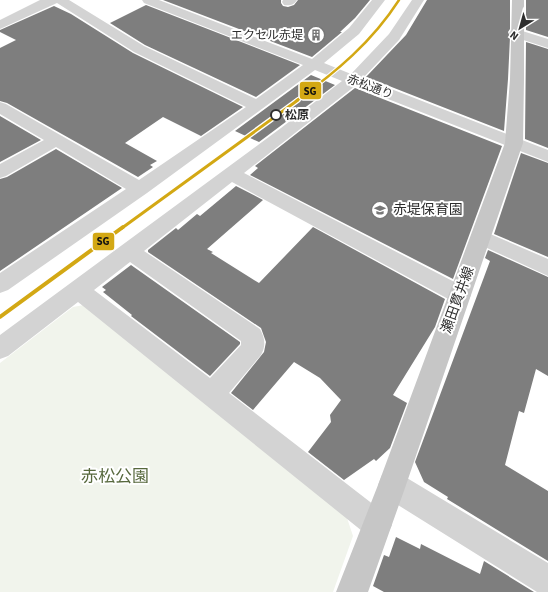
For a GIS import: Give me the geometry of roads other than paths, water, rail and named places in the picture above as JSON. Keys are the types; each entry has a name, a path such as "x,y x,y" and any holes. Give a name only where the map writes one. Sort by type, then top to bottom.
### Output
{"main road":[{"name":"瀬田貫井線","path":"352,592 392,485 514,143 518,0"}],"street":[{"path":"0,25 54,0"},
{"path":"60,0 139,49 257,106"},
{"name":"赤松通り","path":"148,0 548,156"},
{"path":"0,349 353,80 394,37 418,0"},
{"path":"0,284 140,189 313,65 354,31 372,2"},
{"path":"516,34 548,44"},
{"path":"0,107 140,189"},
{"path":"0,172 56,140"},
{"path":"231,174 460,295"},
{"path":"481,237 548,268"},
{"path":"129,251 252,336 253,348 212,394"},
{"path":"79,290 377,525"},
{"path":"392,485 548,581"}],"place":[{"name":"エクセル赤堤","path":"316,35"},
{"name":"松原","path":"276,115"},
{"name":"赤堤保育園","path":"380,210"}],"park label":[{"name":"赤松公園","path":"115,477"}]}
